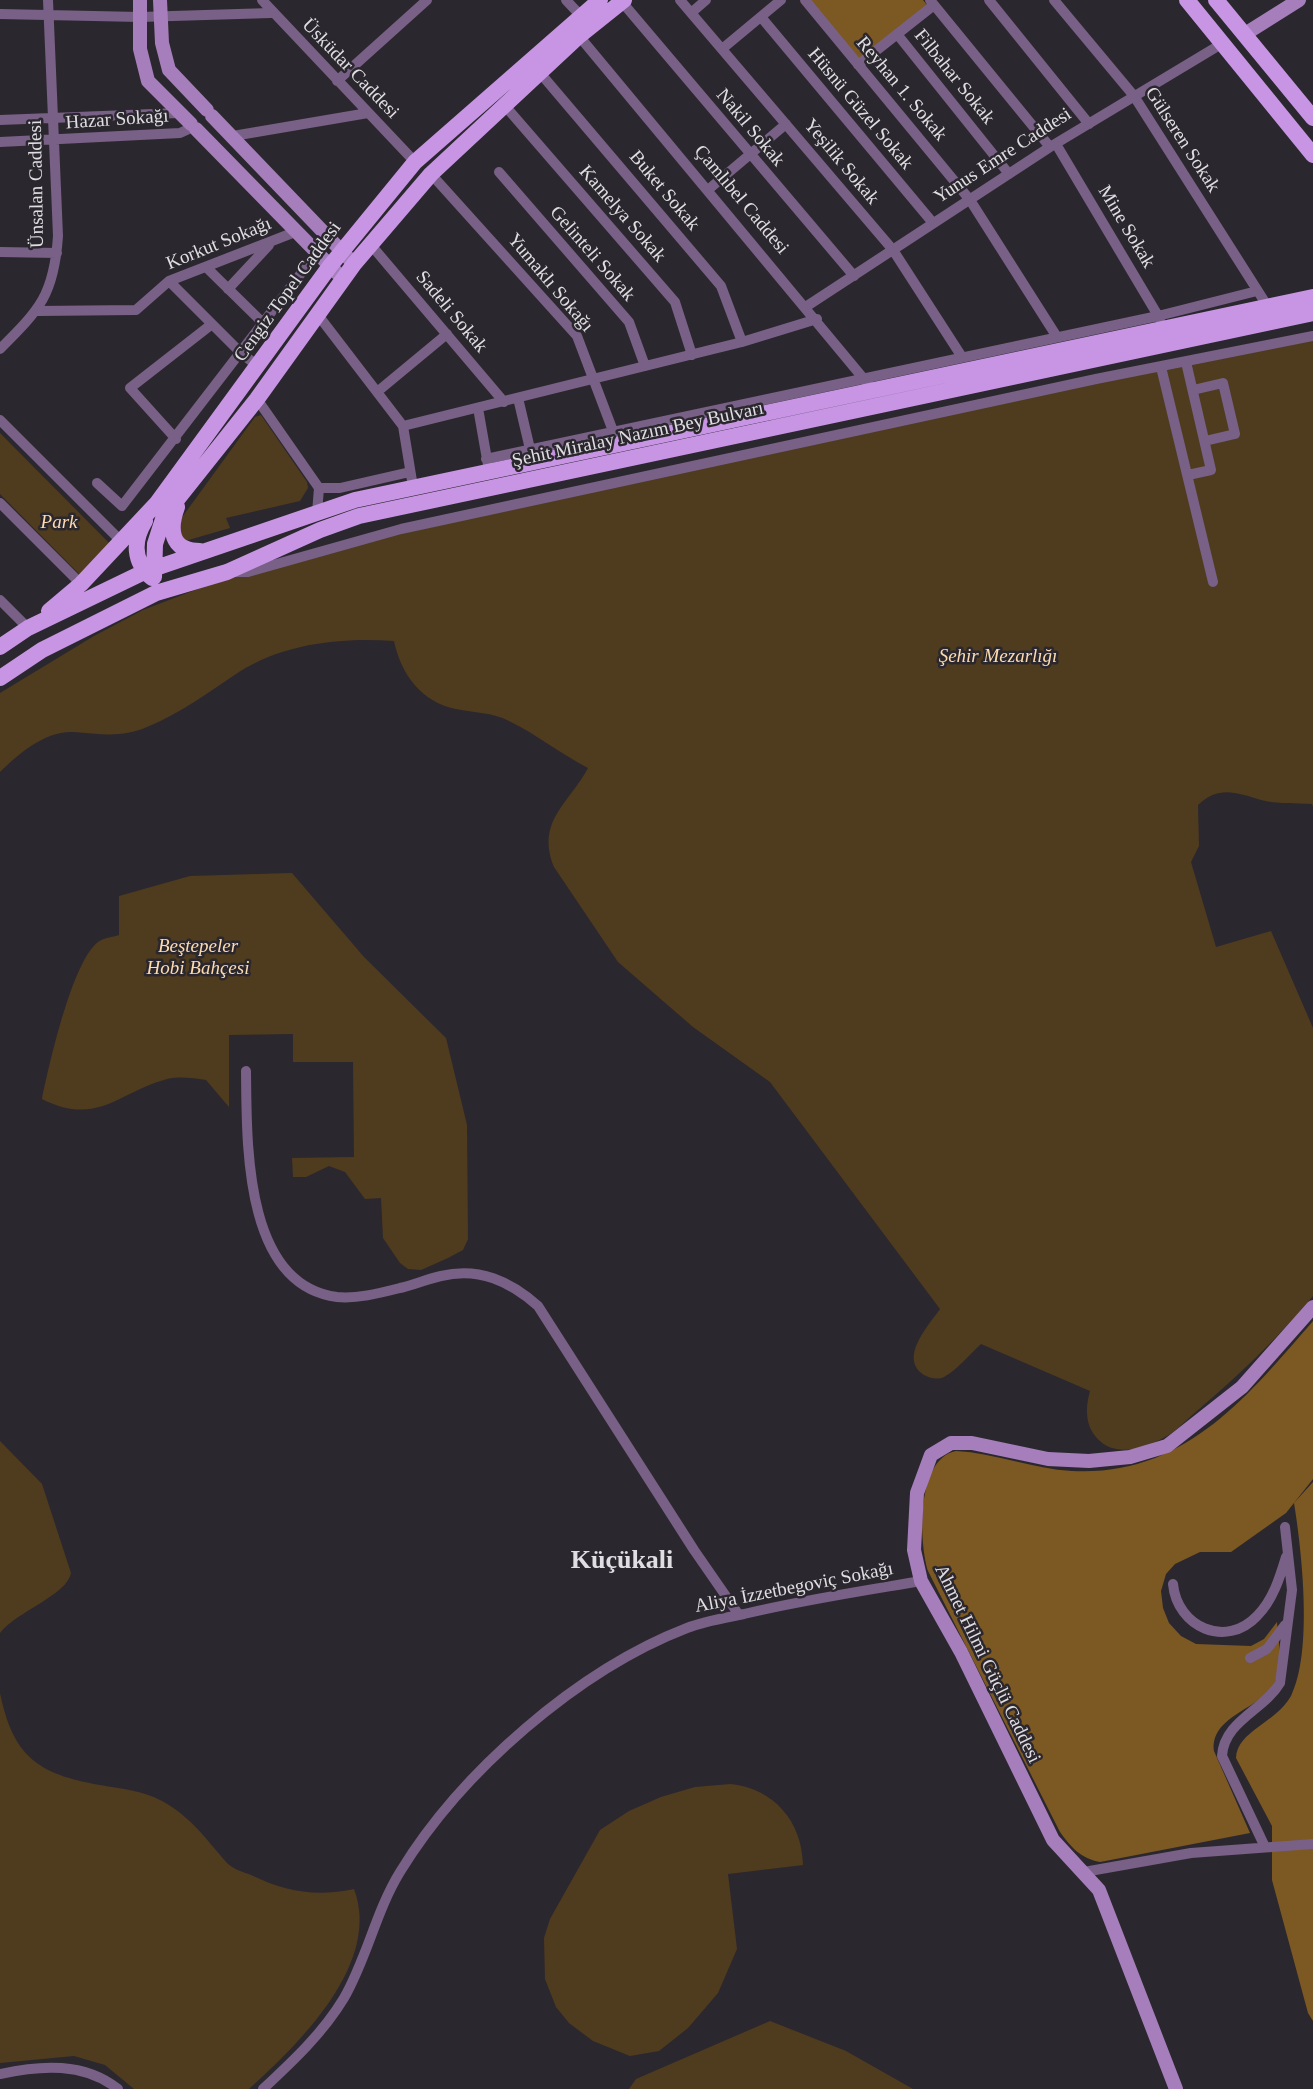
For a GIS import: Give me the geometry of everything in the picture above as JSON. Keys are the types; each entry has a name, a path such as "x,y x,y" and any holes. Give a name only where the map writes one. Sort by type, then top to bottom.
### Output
{"main road":[{"name":"Cengiz Topel Caddesi","path":"28,628 81,584 157,503 330,267 415,162 600,0"},
{"path":"1187,0 1313,155"},
{"path":"1216,0 1313,118"},
{"name":"Cengiz Topel Caddesi","path":"151,573 158,530 181,495 257,399 355,264 431,174 506,107 579,36 623,1"},
{"name":"Şehit Miralay Nazım Bey Bulvarı","path":"0,647 28,628 200,551 411,480 1162,322 1268,307 1313,297"},
{"name":"Şehit Miralay Nazım Bey Bulvarı","path":"0,678 41,650 169,587 227,572 320,530 377,511 1313,313"},
{"path":"181,495 171,532 185,549 200,551"},
{"path":"157,503 139,530 136,558 169,587"},
{"path":"145,598 151,573"}],"street":[{"name":"Ünsalan Caddesi","path":"0,349 38,311 48,292 57,253 48,0"},
{"path":"140,0 140,49 148,81 343,279"},
{"path":"160,0 162,43 169,70 355,264"},
{"name":"Üsküdar Caddesi","path":"262,0 271,13 415,162"},
{"path":"337,81 428,0"},
{"path":"566,0 581,16"},
{"name":"Yeşilik Sokak","path":"680,0 893,250 962,358"},
{"path":"691,13 706,0"},
{"path":"722,49 782,0"},
{"name":"Reyhan 1. Sokak","path":"804,0 970,200 1057,337"},
{"path":"989,0 1089,124"},
{"name":"Gülseren Sokak","path":"1054,0 1134,96 1268,307"},
{"path":"1245,34 1299,0"},
{"name":"Nakil Sokak","path":"623,1 750,155 854,275"},
{"path":"858,65 932,3"},
{"name":"Mine Sokak","path":"932,3 1053,146 1162,322"},
{"path":"0,15 140,17 271,13"},
{"name":"Hüsnü Güzel Sokak","path":"761,17 933,223"},
{"name":"Filbahar Sokak","path":"897,34 1009,174"},
{"name":"Çamlıbel Caddesi","path":"579,36 807,306 868,384"},
{"name":"Yunus Emre Caddesi","path":"807,306 1053,146 1223,43"},
{"name":"Buket Sokak","path":"541,74 721,286 741,342"},
{"name":"Kamelya Sokak","path":"506,107 675,302 692,355"},
{"name":"Hazar Sokağı","path":"0,120 179,113"},
{"path":"193,127 203,131 210,127 209,113"},
{"path":"233,136 368,113"},
{"path":"709,190 786,124"},
{"name":"Hazar Sokağı","path":"0,142 54,142 180,134 193,127"},
{"name":"Gelinteli Sokak","path":"499,172 629,322 645,366"},
{"name":"Yumaklı Sokağı","path":"431,174 577,336 613,431"},
{"name":"Korkut Sokağı","path":"38,311 136,310 169,281 295,232"},
{"path":"228,289 273,241"},
{"name":"Sadeli Sokak","path":"371,245 504,402"},
{"path":"0,252 57,253"},
{"path":"97,483 122,506 309,263"},
{"path":"207,268 264,324"},
{"path":"169,281 241,353 259,367"},
{"path":"478,408 488,465 530,449 613,431 868,384 962,358 1057,337 1162,322 1257,291"},
{"path":"318,315 403,426 411,480 319,488"},
{"path":"403,426 692,355 817,319"},
{"path":"176,439 130,388 212,324"},
{"path":"377,392 447,334"},
{"path":"227,572 248,572 401,529 1313,336"},
{"path":"1186,362 1211,470 1188,475"},
{"path":"1161,367 1213,582"},
{"path":"1193,390 1223,383 1234,434 1205,441"},
{"path":"518,398 530,449"},
{"path":"257,399 319,488 317,513"},
{"path":"0,420 120,540"},
{"path":"0,503 81,584"},
{"path":"0,600 28,628"},
{"path":"246,1071 247,1146 254,1195 270,1243 282,1268 295,1281 312,1290 337,1297 364,1296 442,1275 475,1273 499,1279 520,1290 538,1306 560,1338 694,1550 740,1615"},
{"name":"Ahmet Hilmi Güçlü Caddesi","path":"1176,2089 1109,1910 1099,1890 1053,1840 961,1652 921,1581 914,1550 917,1493 925,1466 940,1447 951,1443 972,1443 1048,1459 1089,1461 1130,1457 1167,1446 1242,1387 1313,1307"},
{"path":"1265,1847 1222,1756 1223,1745 1231,1729 1273,1694 1280,1683 1292,1590 1285,1527"},
{"path":"1173,1584 1179,1607 1191,1620 1210,1632 1228,1632 1258,1615 1277,1586 1288,1552"},
{"name":"Aliya İzzetbegoviç Sokağı","path":"264,2089 324,2027 344,1997 398,1874 423,1837 503,1750 565,1695 628,1654 689,1627 921,1581"},
{"path":"1250,1658 1273,1642 1289,1618"},
{"path":"1084,1872 1191,1853 1313,1844"},
{"path":"0,2074 47,2068 77,2068 104,2078 118,2089"}],"green space":[{"name":"Şehir Mezarlığı","path":"1313,339 1313,807 1312,804 1273,802 1228,792 1213,795 1198,805 1199,846 1191,862 1216,947 1271,931 1313,1028 1313,1296 1229,1383 1174,1431 1149,1445 1123,1450 1107,1446 1095,1436 1089,1424 1087,1405 1090,1391 981,1344 942,1378 926,1376 917,1368 914,1360 918,1342 940,1309 770,1082 693,1027 618,962 554,867 549,851 552,825 588,768 503,718 456,709 433,700 414,685 407,675 394,641 334,641 275,654 256,662 183,709 147,727 120,734 64,732 53,735 24,751 0,772 0,693 94,636 143,610 203,587 309,554 967,409"},
{"path":"261,415 307,482 308,488 300,501 226,518 230,528 185,541 179,536 180,520 255,417"},
{"name":"Park","path":"0,433 119,553 88,583 0,494"},
{"name":"Beştepeler Hobi Bahçesi","path":"292,873 364,957 446,1038 467,1125 468,1239 463,1250 421,1270 408,1269 400,1263 383,1238 381,1198 365,1199 345,1172 329,1166 306,1177 293,1177 292,1158 354,1157 353,1062 293,1062 293,1034 229,1035 229,1107 206,1080 186,1078 167,1079 93,1108 78,1110 61,1107 42,1099 63,1015 79,970 98,942 119,935 119,896 190,876"},
{"path":"0,1441 42,1484 71,1573 60,1589 7,1625 0,1633"},
{"path":"0,1693 12,1732 21,1747 44,1768 78,1780 139,1792 162,1801 190,1821 229,1865 264,1881 314,1893 354,1889 360,1917 356,1945 346,1973 331,2000 312,2025 249,2089 134,2089 105,2065 74,2056 0,2063"},
{"path":"731,1784 760,1793 783,1810 797,1834 803,1865 728,1874 737,1949 718,1993 688,2028 659,2051 630,2056 593,2041 569,2023 556,2007 545,1979 544,1938 550,1919 600,1830 629,1811 661,1797 695,1787"},
{"path":"770,2021 846,2051 913,2089 629,2089 636,2079"}],"shaded area":[{"path":"809,0 923,0 927,5 860,61"},
{"path":"1313,1321 1313,1479 1286,1513 1231,1552 1200,1552 1175,1564 1166,1574 1161,1591 1163,1608 1169,1623 1181,1636 1196,1644 1251,1646 1264,1639 1277,1622 1280,1660 1275,1682 1259,1700 1228,1721 1215,1739 1214,1751 1250,1833 1100,1862 1087,1858 1072,1847 1060,1832 928,1571 922,1522 927,1485 933,1469 943,1457 956,1451 1072,1471 1112,1469 1148,1461 1180,1446 1210,1427 1263,1377"},
{"path":"1313,1482 1313,2021 1308,2013 1272,1880 1272,1826 1236,1758 1243,1741 1276,1713 1291,1696 1298,1677 1304,1629 1304,1601 1294,1503"}],"district":[{"name":"Küçükali","path":"622,1561"}]}
